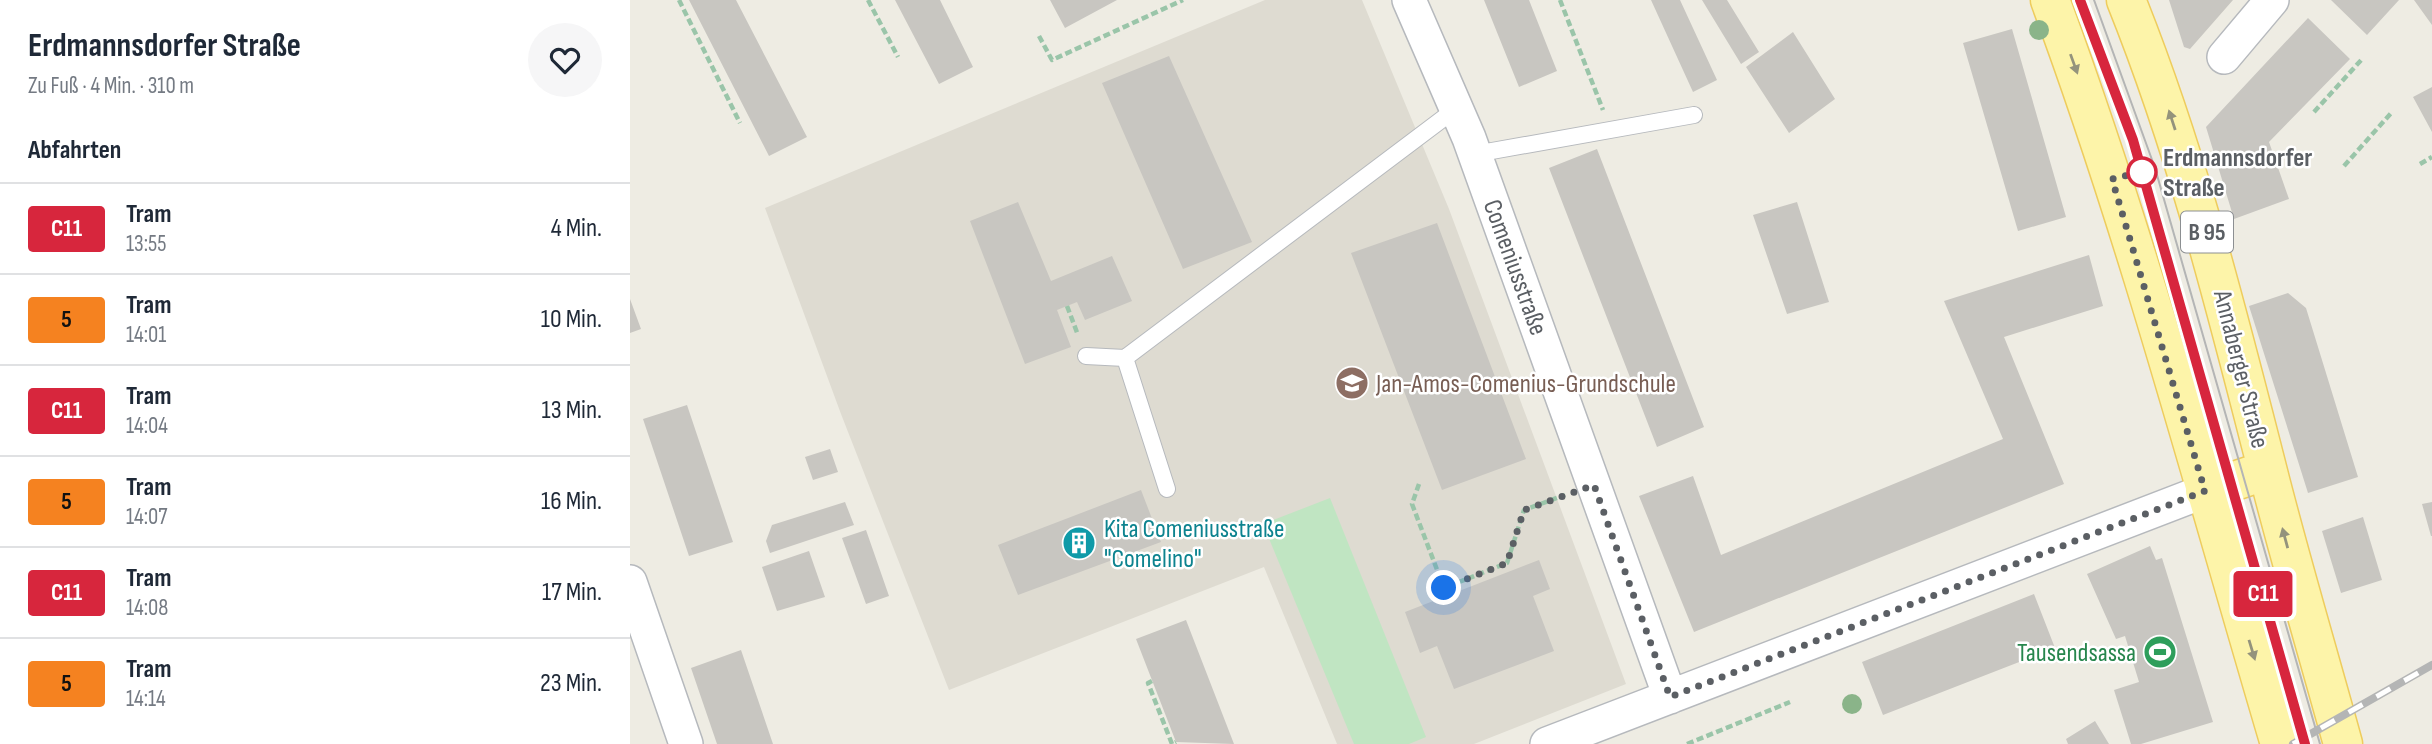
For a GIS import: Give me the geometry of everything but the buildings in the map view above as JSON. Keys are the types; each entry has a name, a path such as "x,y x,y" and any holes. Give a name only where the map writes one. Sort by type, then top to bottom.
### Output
{"main road":[{"path":"2050,0 2087,100 2280,744"},
{"name":"Annaberger Straße","path":"2126,0 2192,181 2252,401 2267,470 2343,744"},
{"path":"2205,491 2267,470"}],"street":[{"name":"Comeniusstraße","path":"1409,0 1475,154 1670,697"},
{"path":"2224,57 2272,0"},
{"path":"1547,744 2205,491"},
{"path":"630,582 686,744"}],"lane":[{"path":"1086,356 1125,358 1457,108"},
{"path":"1475,154 1694,115"},
{"path":"1125,358 1167,489"}],"path":[{"path":"679,0 740,123"},
{"path":"868,0 898,57"},
{"path":"1039,36 1052,60 1183,0"},
{"path":"1560,0 1610,130"},
{"path":"2314,112 2363,58"},
{"path":"2344,166 2392,112"},
{"path":"2420,164 2432,157"},
{"path":"1066,306 1086,356"},
{"path":"1419,484 1412,504 1444,588 1507,563 1524,510 1594,485"},
{"path":"1152,681 1148,682 1172,744 1176,743"},
{"path":"1687,744 1790,702"}],"shaded area":[{"name":"Jan-Amos-Comenius-Grundschule","path":"1265,0 1362,0 1449,209 1626,684 1474,744 1337,744 1264,567 949,690 841,414 765,208"}],"green space":[{"path":"1330,498 1426,737 1409,744 1354,744 1263,524"}],"tram line":[{"path":"2080,0 2133,140 2305,744"},
{"name":"C11","path":"2080,0 2133,140 2305,744"},
{"path":"2094,0 2155,168 2320,744"}],"railway":[{"path":"2293,744 2432,665"}],"place":[{"name":"Erdmannsdorfer Straße","path":"2142,172"},
{"name":"Jan-Amos-Comenius-Grundschule","path":"1352,383"},
{"name":"Kita Comeniusstraße \"Comelino\"","path":"1079,543"},
{"name":"Tausendsassa","path":"2160,652"}],"route":[{"path":"1444,588 1507,563 1524,510 1594,485 1670,697 2205,491 2112,179 2142,172"}]}
